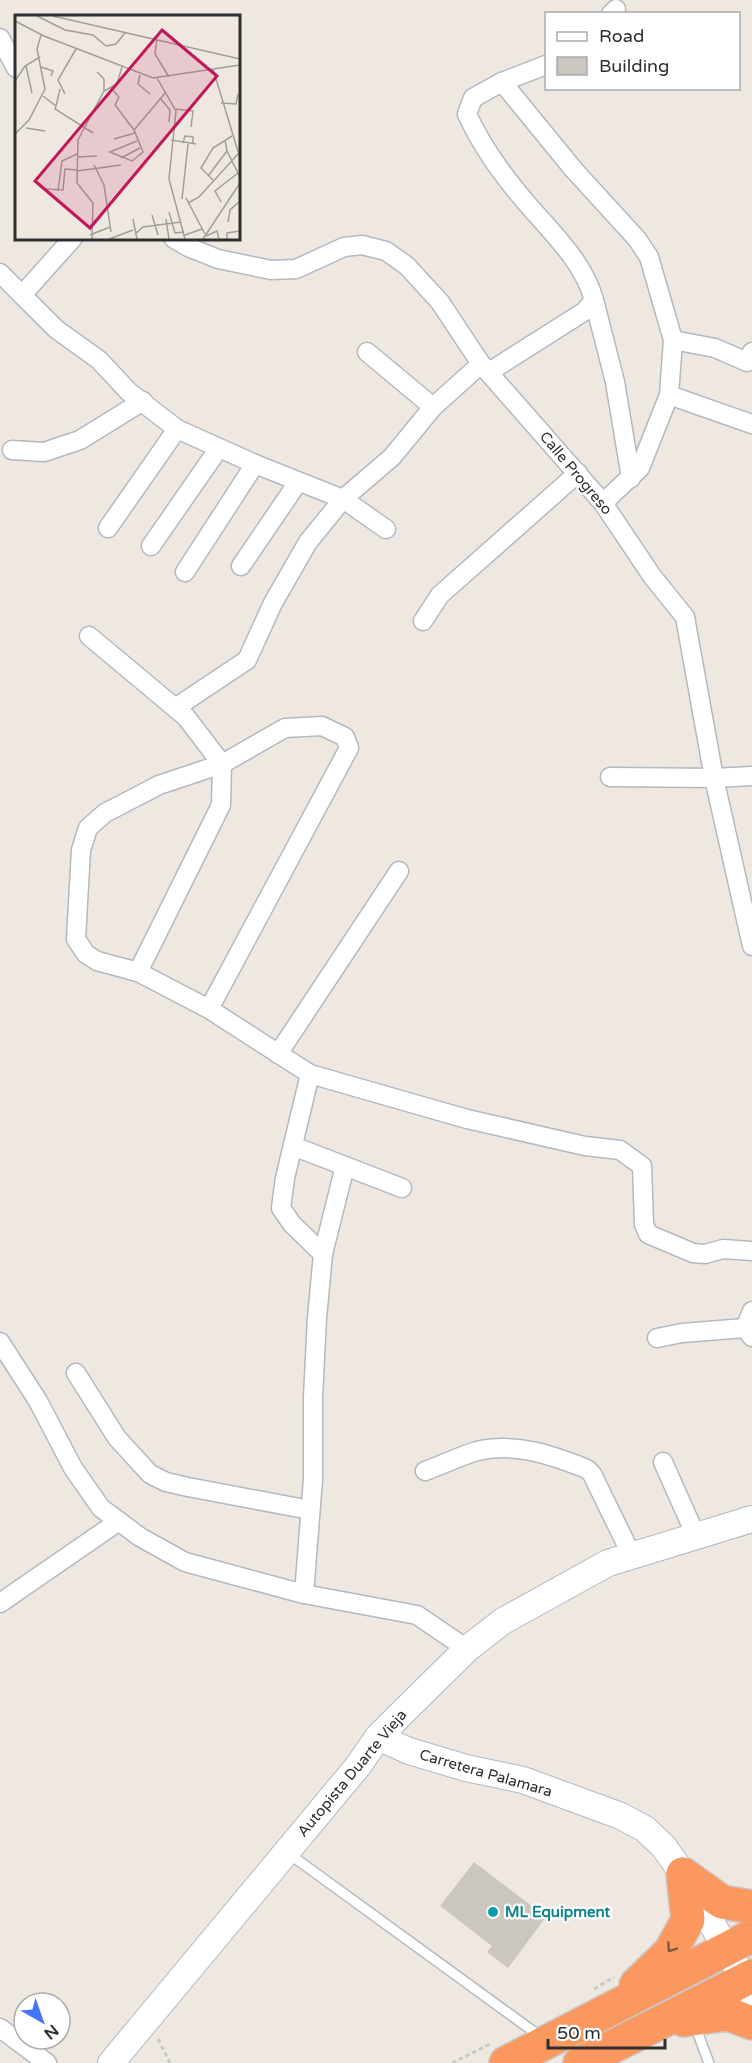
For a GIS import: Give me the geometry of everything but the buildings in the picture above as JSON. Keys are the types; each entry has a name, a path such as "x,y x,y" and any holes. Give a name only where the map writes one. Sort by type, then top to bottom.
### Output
{"highway":[{"path":"683,1874 722,1902 752,1907"},
{"path":"500,2052 548,2042 598,2002 670,1952 688,1920 683,1874"},
{"path":"598,2002 739,1943"},
{"path":"594,2059 634,2036 749,1983"},
{"path":"634,2036 692,2018 728,2014 752,2023"}],"street":[{"path":"0,38 15,66"},
{"path":"545,65 502,82 473,98 467,114 479,140 520,196 573,257 589,282 615,382 631,478"},
{"path":"502,82 574,170 637,238 649,257 673,340 669,395 640,468 603,503"},
{"path":"22,295 71,240"},
{"name":"Calle Progreso","path":"176,240 219,259 271,270 296,269 344,247 362,245 386,251 407,266 440,302 485,368 603,503 652,576 685,617 714,778 752,946"},
{"path":"0,273 56,329 99,360 129,392 177,429 255,464 343,499 386,529"},
{"path":"175,708 247,660 273,603 308,542 343,499 392,457 433,407 485,368 585,311 594,300"},
{"path":"673,340 715,348 747,362 752,352"},
{"path":"367,352 433,407"},
{"path":"669,395 752,424"},
{"path":"12,450 44,452 80,440 142,401"},
{"path":"108,528 177,429"},
{"path":"152,546 219,448"},
{"path":"185,572 255,464"},
{"path":"423,621 440,595 578,473"},
{"path":"241,567 298,482"},
{"path":"89,636 186,717 222,764 221,805 138,972"},
{"path":"209,1009 349,748 345,736 322,726 285,728 222,764 159,785 105,813 88,828 81,850 76,939 86,954 97,961 138,972 209,1009 310,1074 468,1119 585,1146 620,1150 642,1166 644,1224 648,1234 693,1253 705,1254 723,1249 752,1251"},
{"path":"610,777 752,776"},
{"path":"278,1054 399,871"},
{"path":"310,1074 285,1178 281,1208 292,1224 323,1254"},
{"path":"292,1146 402,1188"},
{"path":"304,1594 309,1510 314,1479 313,1397 323,1254 345,1166"},
{"path":"657,1338 749,1325"},
{"path":"0,1342 38,1401 73,1468 101,1508 140,1537 185,1562 304,1594 417,1615 467,1648"},
{"path":"76,1373 117,1438 150,1474 166,1482 188,1487 309,1510"},
{"path":"424,1472 478,1451 506,1448 526,1449 587,1469 592,1474 632,1556"},
{"path":"663,1462 696,1536"},
{"name":"Autopista Duarte Vieja","path":"111,2063 358,1766 378,1737 467,1648 503,1621 608,1563 752,1519"},
{"path":"0,1603 119,1521"},
{"name":"Carretera Palamara","path":"378,1737 409,1751 466,1768 522,1780 621,1816 645,1829 664,1847 739,1943 749,1983"},
{"path":"0,2028 47,2063"}],"lane":[{"path":"286,1851 548,2042"},
{"path":"692,2018 709,2063"}],"path":[{"path":"598,2002 615,1977"},
{"path":"148,2018 170,2063"},
{"path":"452,2063 500,2052"}],"place":[{"name":"ML Equipment","path":"493,1912"}]}
